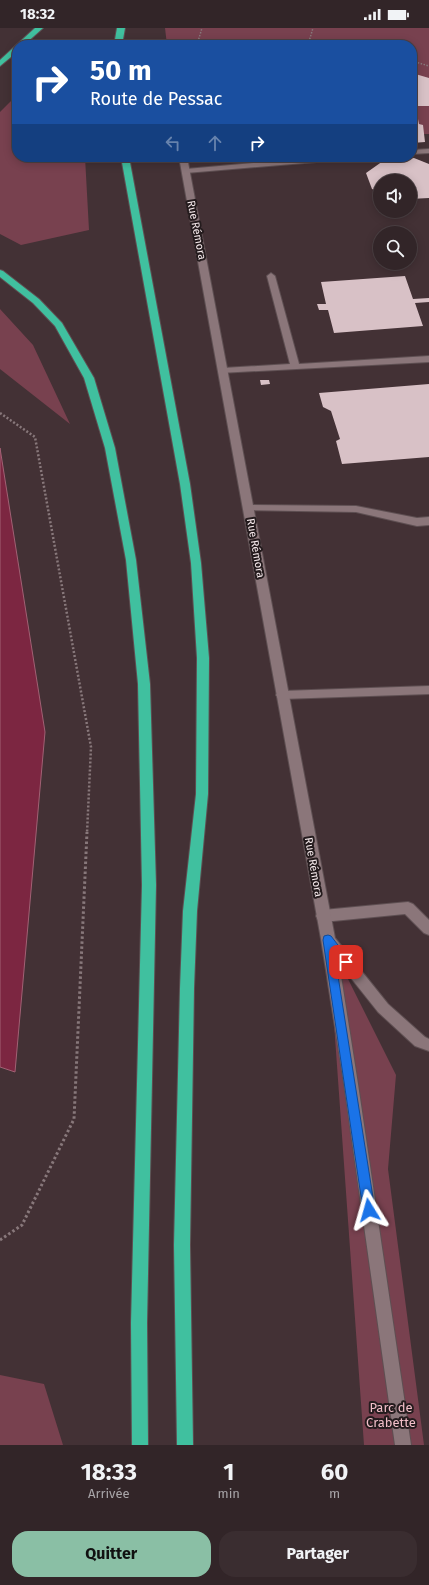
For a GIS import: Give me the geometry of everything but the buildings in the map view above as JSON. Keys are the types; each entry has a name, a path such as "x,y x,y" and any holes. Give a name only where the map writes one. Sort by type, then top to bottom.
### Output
{"highway":[{"path":"26,40 39,28"},
{"path":"119,40 120,28"},
{"path":"0,64 12,53"},
{"path":"126,162 185,484 196,563 203,658 202,794 190,911 187,988 182,1245 185,1445"},
{"path":"0,273 36,301 59,325 89,378 110,448 131,560 144,684 149,885 140,1323 140,1445"}],"street":[{"path":"417,152 427,151"},
{"name":"Rue Rémora","path":"184,162 328,940 352,1092 403,1445"},
{"path":"186,171 293,162"},
{"path":"271,276 295,367"},
{"path":"223,371 429,359"},
{"path":"248,508 356,508 417,522 429,521"},
{"path":"282,694 429,690"},
{"path":"323,916 408,908 429,930"},
{"path":"328,940 383,1008 420,1042 429,1045"}],"path":[{"path":"198,40 202,28"},
{"path":"309,40 313,28"},
{"path":"417,62 429,66"},
{"path":"0,413 35,437 91,747 74,1119 22,1225 0,1240"}],"green space":[{"path":"165,28 429,28 429,134 417,134 417,40 166,40"},
{"path":"12,100 12,162 85,162 89,230 21,245 0,234 0,112"},
{"path":"0,309 33,345 70,424 0,369"},
{"name":"Parc de Crabette","path":"328,939 396,1075 388,1169 424,1445 364,1445"},
{"path":"0,1375 44,1384 63,1445 0,1445"}],"shaded area":[{"path":"0,448 45,732 15,1072 0,1067"}],"route":[{"path":"346,962 328,940 369,1210"}]}
